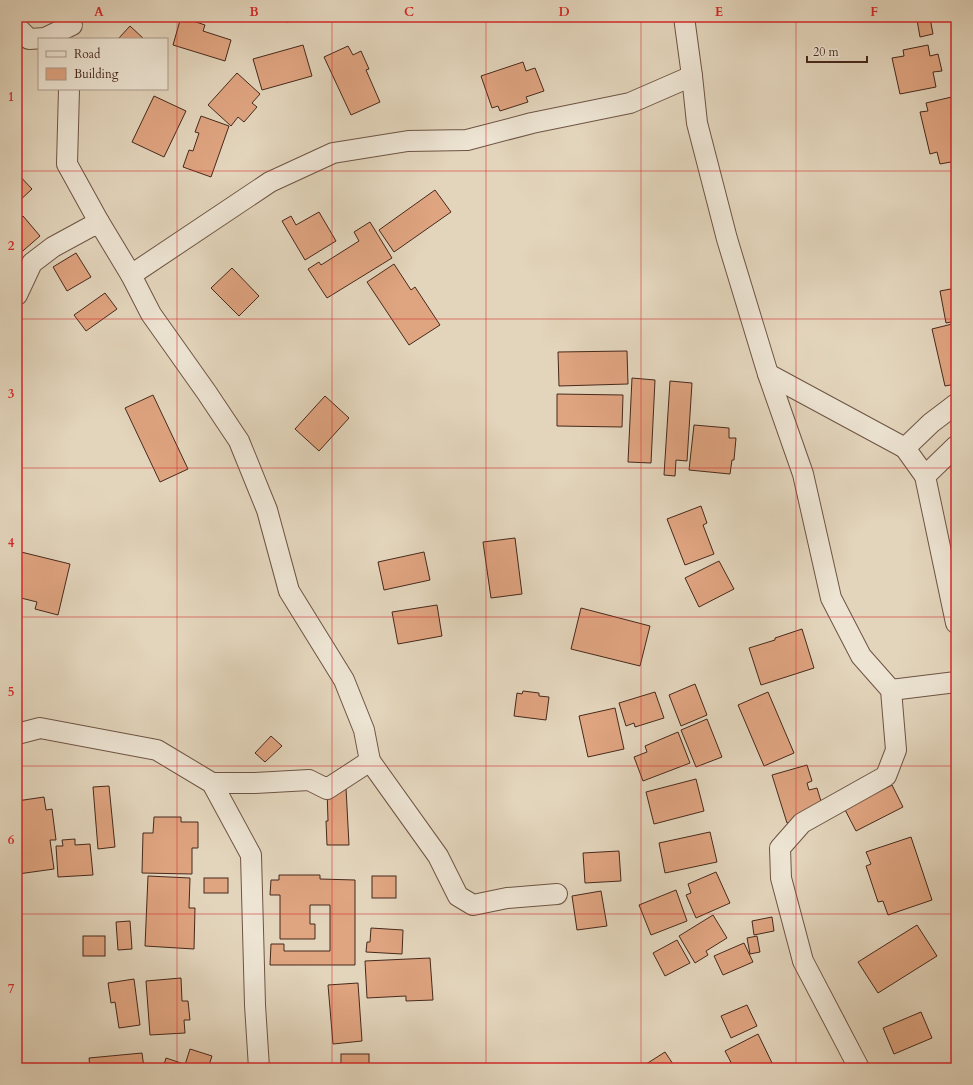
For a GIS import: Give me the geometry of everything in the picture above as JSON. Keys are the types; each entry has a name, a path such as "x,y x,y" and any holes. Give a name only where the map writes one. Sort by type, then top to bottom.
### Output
{"street":[{"path":"684,17 697,122 727,239 768,374 803,474 831,598 861,656 891,690 896,750 886,776 802,823 780,848 781,878 803,961 859,1068"},
{"path":"17,27 29,39 38,38"},
{"path":"45,38 74,27"},
{"path":"131,275 270,182 333,153 408,141 467,140 532,123 630,103 692,76"},
{"path":"69,90 66,164 131,275 151,314 239,441 267,510 289,591 344,680 364,730 370,761 438,856 458,896 473,905 507,898 557,894"},
{"path":"17,295 32,262 53,247 99,222"},
{"path":"768,374 905,448 925,476 956,623"},
{"path":"905,448 931,423 956,404"},
{"path":"925,476 956,446"},
{"path":"891,690 956,682"},
{"path":"17,734 40,728 158,750 212,783 251,855 255,1006 259,1068"},
{"path":"212,783 255,783 309,780 327,789 370,761"}],"building":[{"path":"181,17 205,25 203,31 231,40 225,61 173,45"},
{"path":"265,17 289,17 288,22"},
{"path":"526,17 550,17 527,20"},
{"path":"930,18 933,34 920,37 917,20"},
{"path":"130,26 143,38 119,38"},
{"path":"303,45 312,76 262,90 253,59"},
{"path":"928,45 930,56 938,54 942,71 933,72 936,87 900,94 892,58 904,56 903,50"},
{"path":"348,46 353,55 361,51 369,69 366,70 380,102 351,115 324,57"},
{"path":"523,62 526,71 535,68 544,91 526,97 528,102 500,111 498,106 492,108 481,76"},
{"path":"237,73 260,94 252,103 257,107 244,122 238,117 231,126 208,105"},
{"path":"154,96 186,111 164,157 132,142"},
{"path":"956,96 956,161 940,164 937,152 930,154 920,112 928,111 926,103"},
{"path":"201,116 229,126 211,177 183,167 189,150 193,151 199,133 195,132"},
{"path":"17,173 32,189 17,203"},
{"path":"435,190 451,212 394,252 379,230"},
{"path":"319,212 336,241 305,260 282,221 291,216 296,225"},
{"path":"23,216 40,236 17,256 17,222"},
{"path":"370,222 392,258 327,298 308,269 319,262 321,265 359,241 354,232"},
{"path":"76,253 91,277 67,291 53,267"},
{"path":"394,264 411,290 415,287 440,325 409,345 367,282"},
{"path":"232,268 259,296 239,316 211,288"},
{"path":"956,288 956,321 946,323 940,291"},
{"path":"105,293 117,309 86,331 74,315"},
{"path":"956,323 956,384 945,386 932,329"},
{"path":"627,351 628,384 559,386 558,352"},
{"path":"632,378 655,380 651,463 628,462"},
{"path":"670,381 692,383 687,461 676,460 675,476 664,475"},
{"path":"557,394 623,395 622,427 557,426"},
{"path":"153,395 188,469 160,482 125,408"},
{"path":"325,396 349,418 319,451 295,429"},
{"path":"694,425 729,428 729,438 736,438 734,460 732,460 730,474 689,470"},
{"path":"701,506 707,523 703,525 714,554 685,565 667,519"},
{"path":"515,538 522,594 491,598 483,542"},
{"path":"17,551 70,564 58,615 35,609 37,602 17,597"},
{"path":"424,552 430,580 384,590 378,562"},
{"path":"719,561 734,589 699,607 685,578"},
{"path":"437,605 442,636 398,644 392,612"},
{"path":"581,608 650,626 640,666 571,649"},
{"path":"802,629 814,668 761,685 749,648 775,640 775,638"},
{"path":"695,684 707,715 681,726 669,695"},
{"path":"523,691 539,693 539,696 549,697 546,720 514,716 517,693 522,694"},
{"path":"655,692 664,718 635,727 634,723 626,726 619,703"},
{"path":"768,692 794,753 764,766 738,705"},
{"path":"615,708 624,749 588,757 579,716"},
{"path":"707,719 722,757 696,767 681,730"},
{"path":"678,732 690,763 643,781 634,757 647,752 645,746"},
{"path":"271,736 282,746 265,762 255,753"},
{"path":"807,765 812,781 807,783 809,790 817,788 823,808 806,817 787,823 772,775"},
{"path":"696,779 704,811 654,824 646,792"},
{"path":"892,785 903,807 856,831 842,804 874,794"},
{"path":"109,786 115,847 98,849 93,787"},
{"path":"346,788 349,845 327,845 327,789"},
{"path":"44,797 46,810 52,809 56,840 50,840 54,869 18,874 17,801"},
{"path":"154,817 181,817 181,822 198,822 198,848 192,848 192,874 142,873 143,833 153,833"},
{"path":"710,832 717,862 665,873 659,843"},
{"path":"911,837 932,900 888,915 883,901 878,902 866,866 871,864 866,852"},
{"path":"75,839 75,845 90,844 93,875 58,877 56,846 63,846 62,840"},
{"path":"619,851 621,881 585,883 583,853"},
{"path":"716,872 730,903 696,918 686,895 691,893 688,884"},
{"path":"279,875 320,875 320,879 355,880 355,965 270,965 271,944 284,944 284,951 330,951 330,905 310,905 310,924 315,924 315,939 280,939 280,895 270,895 271,880 279,880"},
{"path":"148,876 190,878 189,908 195,908 194,949 145,946"},
{"path":"372,876 396,876 396,898 372,898"},
{"path":"204,878 228,878 228,893 204,893"},
{"path":"676,890 687,921 651,935 639,905"},
{"path":"601,891 607,926 577,930 572,896"},
{"path":"713,915 727,938 706,951 708,955 695,963 679,936"},
{"path":"772,917 774,931 754,935 752,921"},
{"path":"130,921 132,949 118,950 116,922"},
{"path":"917,925 937,956 878,993 858,962"},
{"path":"371,928 403,930 402,954 366,952 367,942 370,942"},
{"path":"83,936 105,936 105,956 83,956"},
{"path":"757,936 760,952 750,954 747,938"},
{"path":"677,940 690,963 665,976 653,953"},
{"path":"744,943 753,962 723,975 714,956"},
{"path":"430,958 433,1000 406,1001 406,996 367,998 365,961"},
{"path":"181,978 182,1001 188,1001 190,1020 184,1020 185,1033 150,1035 146,981"},
{"path":"134,979 140,1025 119,1028 115,1002 111,1003 108,983"},
{"path":"358,983 362,1041 333,1044 328,985"},
{"path":"747,1005 757,1026 731,1038 721,1016"},
{"path":"921,1012 932,1038 894,1054 883,1028"},
{"path":"758,1034 774,1067 734,1068 725,1051"},
{"path":"190,1049 212,1056 208,1068 184,1068"},
{"path":"665,1052 675,1067 674,1068 640,1068"},
{"path":"142,1053 144,1068 90,1068 89,1058"},
{"path":"341,1054 369,1054 369,1068 341,1068"},
{"path":"166,1058 181,1063 180,1068 163,1068"}]}
